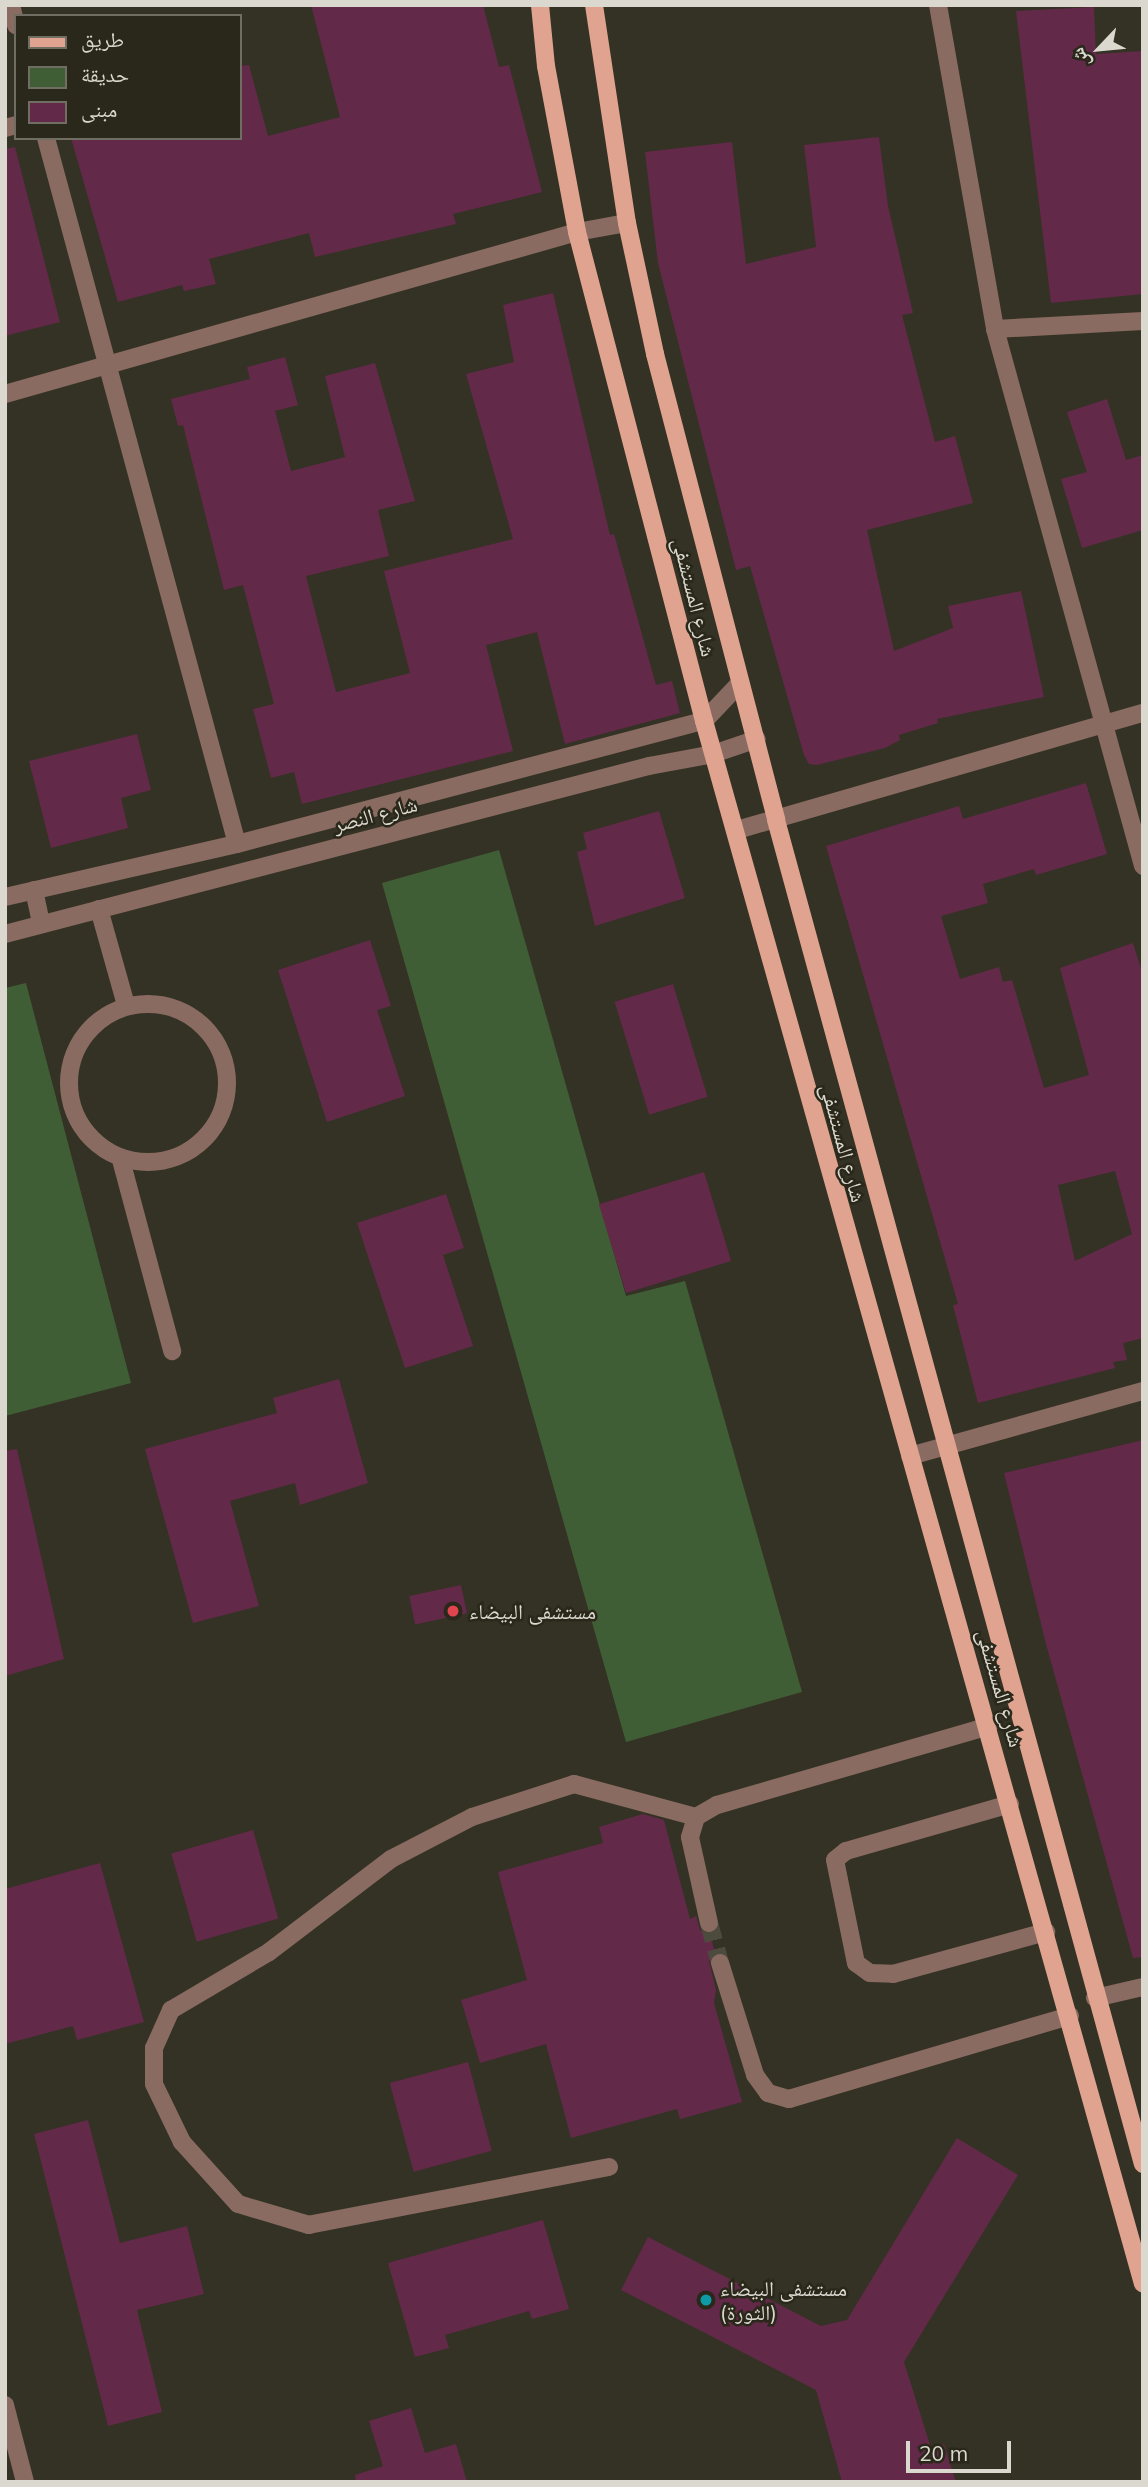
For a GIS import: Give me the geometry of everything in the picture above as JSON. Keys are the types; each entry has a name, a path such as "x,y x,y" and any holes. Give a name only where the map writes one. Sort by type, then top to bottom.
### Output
{"main road":[{"name":"شارع المستشفى","path":"540,5 546,66 578,232 704,721 737,830 841,1219 989,1726 1143,2284"},
{"name":"شارع المستشفى","path":"594,5 627,223 655,354 740,683 757,738 776,820 1095,1998 1143,2164"}],"street":[{"path":"938,5 995,328 1101,725 1143,866"},
{"path":"47,140 237,844"},
{"path":"5,394 578,232 627,223"},
{"path":"995,328 1143,321"},
{"path":"704,721 740,683"},
{"path":"737,830 1143,713"},
{"name":"شارع النصر","path":"5,897 237,844 704,721"},
{"name":"شارع النصر","path":"5,934 649,766 713,754 757,738"},
{"path":"34,890 41,924"},
{"path":"99,909 126,1005"},
{"path":"163,1004 197,1019 221,1049 229,1086 219,1123 193,1150 159,1164 121,1160 87,1138 69,1101 70,1060 91,1026 126,1005 163,1004"},
{"path":"121,1160 172,1351"},
{"path":"910,1456 1143,1391"},
{"path":"709,1923 690,1837 696,1817 717,1805 989,1726"},
{"path":"609,2167 309,2225 238,2204 182,2142 154,2084 154,2048 171,2010 270,1952 391,1859 472,1817 574,1784 696,1817"},
{"path":"1010,1804 846,1851 835,1860 856,1963 870,1973 893,1974 1046,1932"},
{"path":"720,1963 755,2075 768,2093 789,2099 1070,2016"},
{"path":"1095,1998 1143,1987"},
{"path":"5,2405 26,2482"}],"green space":[{"path":"499,850 626,1296 685,1281 802,1692 626,1742 382,883"},
{"path":"26,983 131,1383 5,1416 5,988"}],"building":[{"path":"311,5 483,5 499,67 509,65 542,192 453,214 456,224 315,257 309,233 209,259 216,284 184,291 182,285 118,302 72,140 242,140 242,66 249,65 268,136 340,117"},
{"path":"1094,7 1096,54 1143,51 1143,294 1051,303 1016,11"},
{"path":"879,137 888,206 913,313 902,315 935,442 955,436 973,503 867,530 894,651 953,628 948,606 1021,591 1044,697 937,719 938,723 899,735 900,740 885,748 817,765 809,764 804,755 750,566 736,570 658,263 645,152 732,142 746,264 816,247 804,145"},
{"path":"15,147 60,322 5,336 5,149"},
{"path":"553,293 610,535 614,534 656,685 672,681 680,713 565,744 537,632 486,645 513,751 302,804 294,772 271,778 253,709 274,704 243,585 224,590 183,425 178,426 171,399 250,379 247,367 285,357 298,405 275,411 291,471 345,457 325,376 375,363 415,501 378,510 389,556 306,576 336,692 410,673 384,571 513,539 466,374 514,362 503,305"},
{"path":"1107,399 1126,460 1143,455 1143,530 1082,548 1061,479 1087,472 1067,412"},
{"path":"137,734 151,790 121,798 128,828 51,848 29,761"},
{"path":"1086,783 1107,854 1036,875 1034,869 983,884 988,903 941,916 960,979 999,967 1003,982 1012,980 1044,1088 1089,1075 1060,968 1133,943 1143,975 1143,1338 1123,1343 1127,1360 1113,1362 1115,1368 978,1403 953,1305 958,1304 826,846 959,806 963,819","holes":["1115,1171 1132,1234 1075,1261 1058,1185"]},
{"path":"659,811 685,898 595,926 577,852 587,849 583,833"},
{"path":"370,940 391,1006 377,1010 405,1096 327,1122 278,970"},
{"path":"673,984 707,1097 649,1115 615,1002"},
{"path":"704,1172 731,1261 626,1293 599,1204"},
{"path":"446,1194 464,1248 443,1255 473,1346 405,1368 357,1223"},
{"path":"339,1379 368,1483 300,1505 295,1483 230,1501 259,1606 193,1623 145,1449 277,1413 273,1398"},
{"path":"1143,1440 1143,1957 1133,1958 1046,1644 1004,1473"},
{"path":"17,1449 64,1659 5,1676 5,1451"},
{"path":"461,1585 467,1613 415,1624 409,1596"},
{"path":"643,1814 664,1820 690,1919 696,1916 700,1930 710,1934 715,1953 709,1961 716,1990 714,2003 742,2102 680,2119 677,2109 571,2138 546,2044 480,2063 461,2000 527,1980 498,1872 603,1843 599,1827"},
{"path":"253,1830 278,1918 197,1942 171,1853"},
{"path":"100,1863 144,2022 77,2040 73,2026 5,2044 5,1889"},
{"path":"468,2062 492,2151 414,2172 390,2083"},
{"path":"88,2120 120,2243 187,2226 204,2294 137,2310 162,2412 108,2426 34,2134"},
{"name":"مستشفى البيضاء (الثورة)","path":"957,2138 1018,2175 904,2362 931,2448 944,2444 956,2482 842,2482 816,2390 621,2290 648,2237 821,2326 847,2320"},
{"path":"543,2220 569,2309 532,2319 529,2311 445,2335 449,2348 415,2357 388,2263"},
{"path":"411,2408 425,2453 456,2444 467,2482 356,2482 355,2475 383,2466 369,2421"}],"tunnel":[{"path":"709,1923 720,1963"}],"place":[{"name":"مستشفى البيضاء","path":"453,1611"},
{"name":"مستشفى البيضاء (الثورة)","path":"706,2300"}]}
